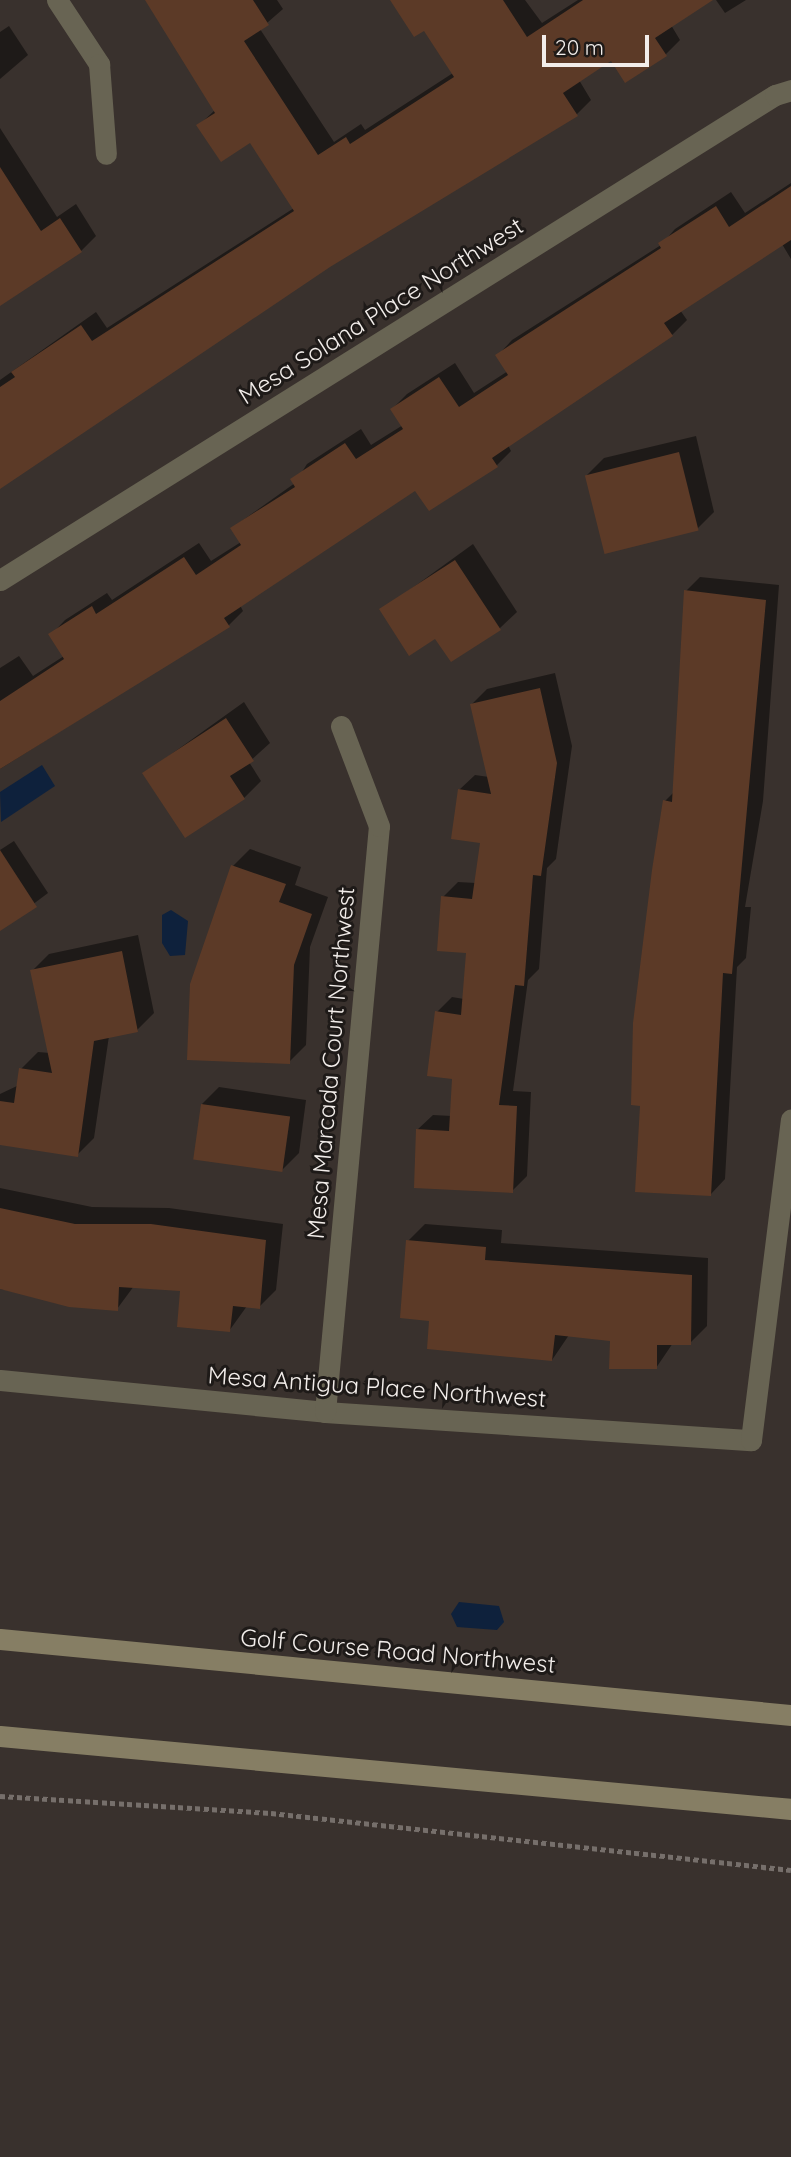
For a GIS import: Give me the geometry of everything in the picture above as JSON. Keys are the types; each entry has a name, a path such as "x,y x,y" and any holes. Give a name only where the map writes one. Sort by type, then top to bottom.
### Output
{"main road":[{"name":"Golf Course Road Northwest","path":"0,1639 791,1715"},
{"path":"0,1736 791,1809"}],"street":[{"path":"57,0 99,64 106,154"},
{"name":"Mesa Solana Place Northwest","path":"0,580 775,94 791,90"},
{"name":"Mesa Marcada Court Northwest","path":"325,1412 379,826 341,726"},
{"name":"Mesa Antigua Place Northwest","path":"0,1380 325,1412 751,1440 791,1119"}],"path":[{"path":"0,1796 271,1813 791,1870"}],"water":[{"path":"42,765 55,786 1,822 0,792"},
{"path":"171,910 188,921 185,955 170,956 162,943 162,915"},
{"path":"459,1602 499,1606 504,1622 497,1630 457,1627 451,1614"}],"building":[{"path":"145,0 253,0 269,25 244,41 318,155 346,137 350,144 454,77 424,31 414,37 390,0 503,0 527,37 583,0 713,0 655,38 667,56 625,83 611,61 563,93 578,116 330,267 0,489 0,387 15,377 11,372 81,325 92,341 294,211 250,143 221,162 196,125 215,113"},
{"path":"0,167 41,231 60,218 82,252 0,306"},
{"path":"791,186 791,240 664,323 673,336 492,458 498,467 429,511 415,491 224,618 230,627 0,769 0,701 64,659 48,634 92,606 96,614 184,557 196,575 241,545 230,528 295,487 290,479 345,443 356,459 403,429 390,409 439,377 459,407 508,375 495,355 661,248 658,243 716,206 729,227"},
{"path":"679,452 699,531 604,554 585,475"},
{"path":"455,560 501,630 451,662 435,639 409,656 379,609"},
{"path":"684,590 766,600 732,974 723,973 711,1196 635,1192 640,1106 631,1105 633,1023 652,870 663,800 672,802"},
{"path":"540,688 557,763 541,876 533,875 524,986 515,985 499,1105 517,1106 513,1193 414,1188 416,1129 449,1131 452,1079 427,1076 435,1011 461,1015 466,953 437,951 441,896 472,899 480,843 451,839 458,789 491,794 470,704"},
{"path":"226,718 254,761 230,776 245,799 185,838 142,773"},
{"path":"0,850 37,907 0,931"},
{"path":"231,865 286,884 279,902 312,914 294,965 290,1064 187,1060 190,984"},
{"path":"122,951 138,1032 94,1041 78,1157 0,1145 0,1101 14,1103 19,1068 52,1073 30,970"},
{"path":"201,1104 290,1117 282,1172 193,1159"},
{"path":"0,1208 75,1224 151,1224 266,1240 260,1309 233,1306 230,1332 177,1327 180,1291 119,1287 118,1311 69,1307 0,1289"},
{"path":"406,1240 486,1247 485,1260 692,1275 691,1345 657,1345 657,1369 609,1369 610,1341 555,1335 552,1361 427,1349 429,1321 400,1318"}]}
